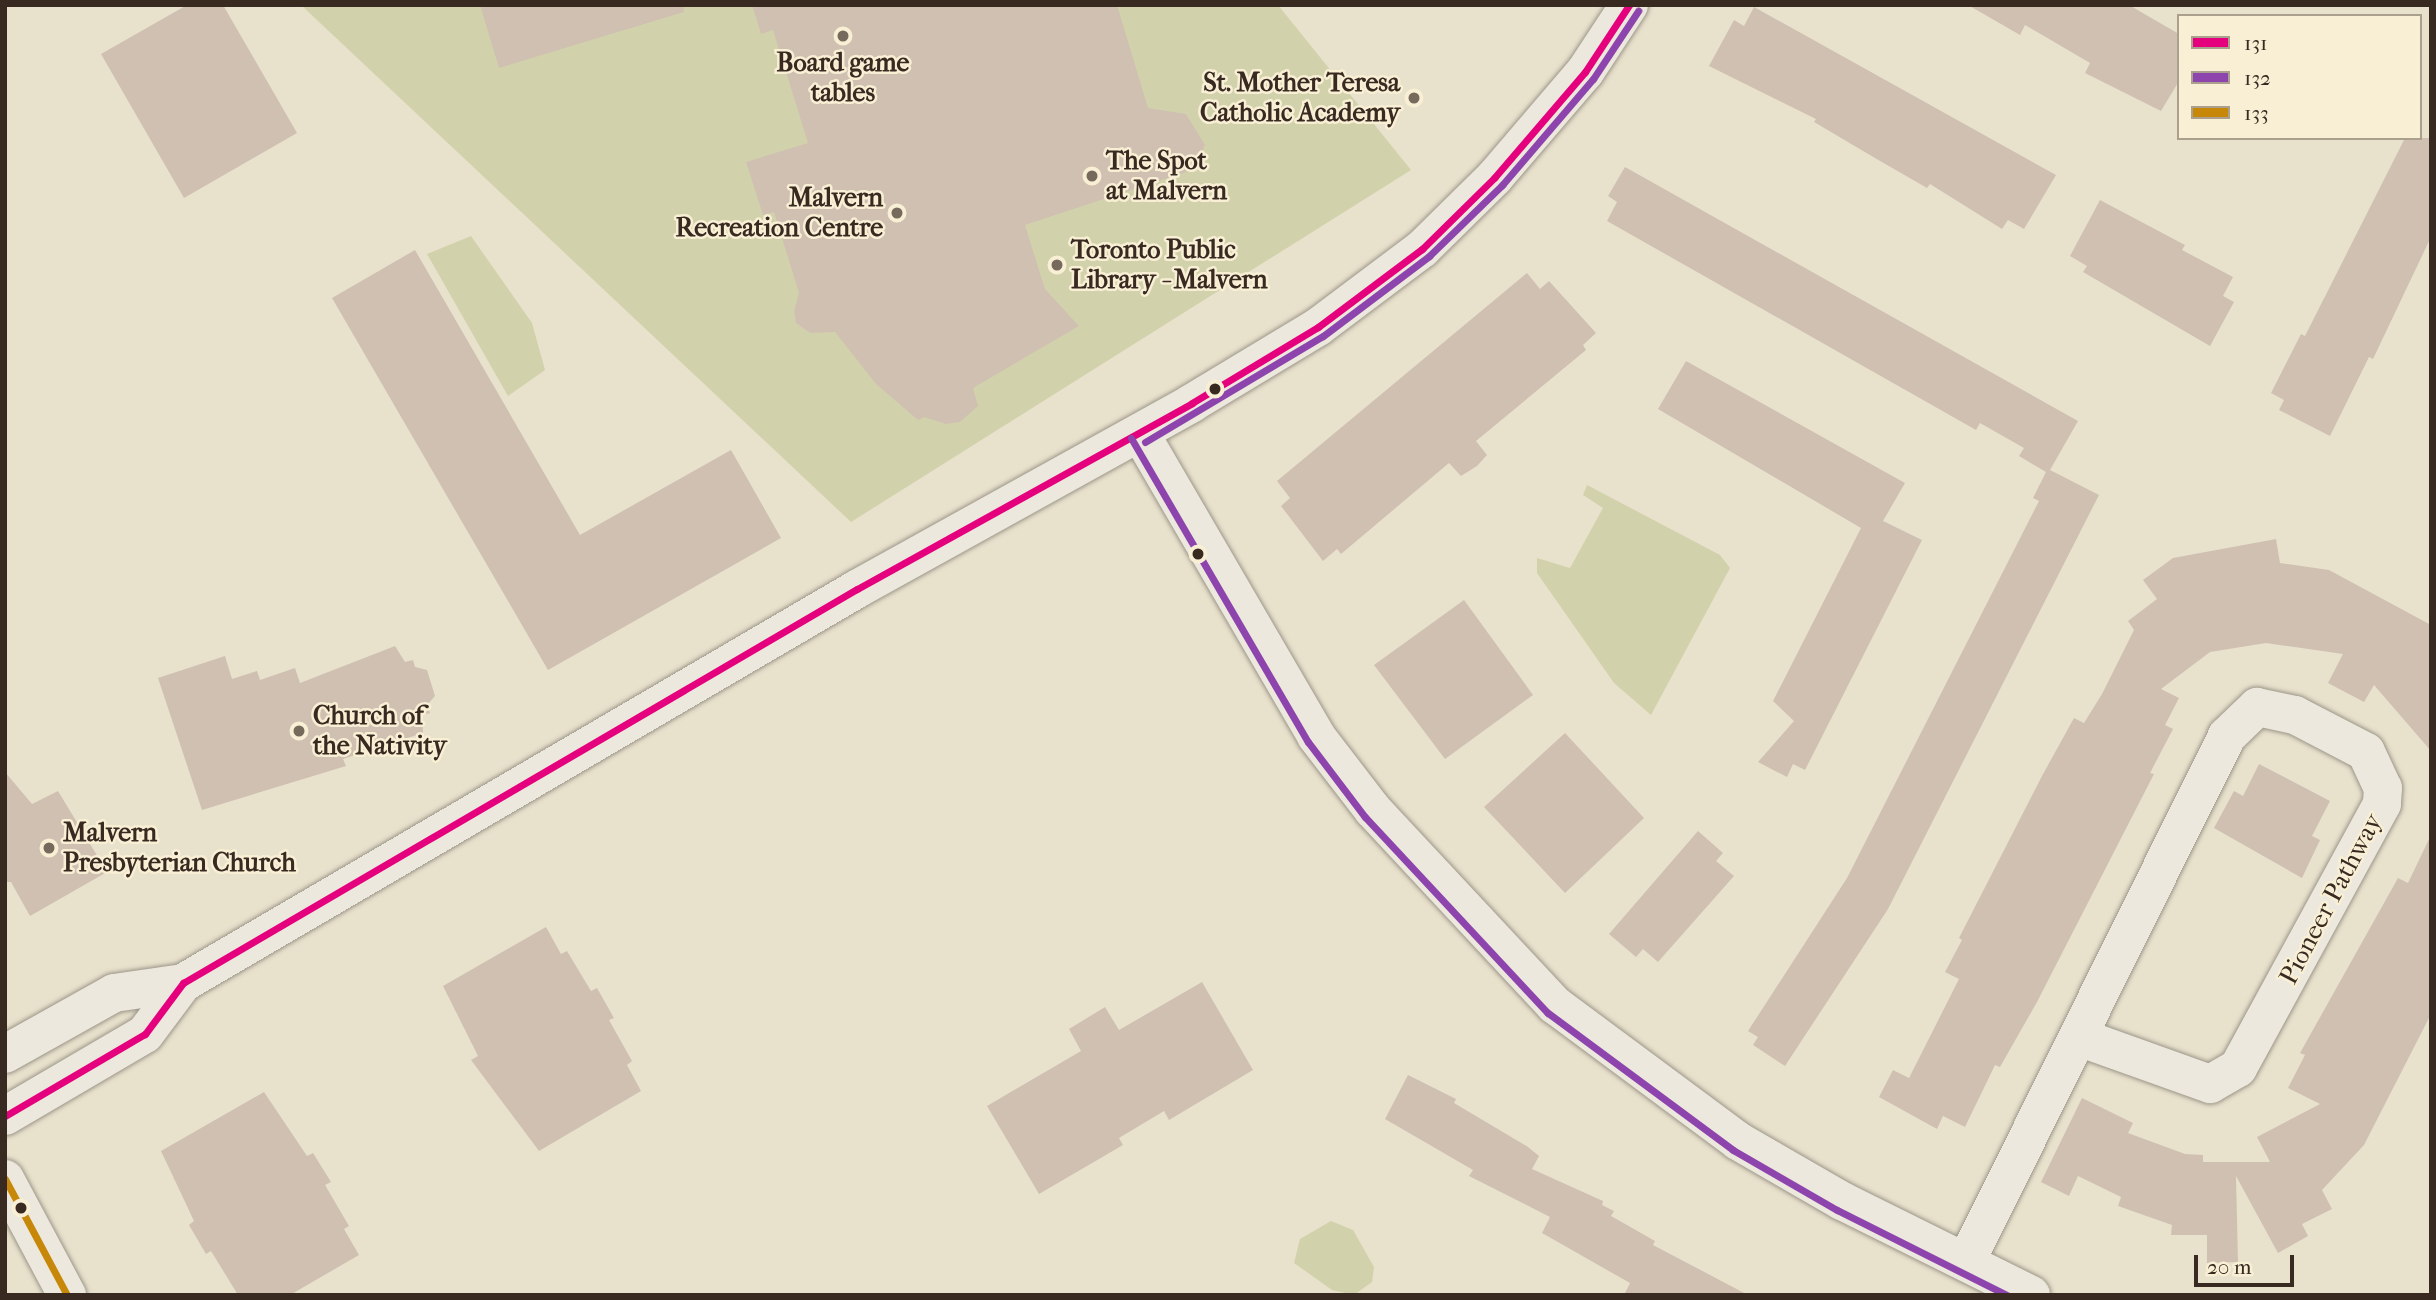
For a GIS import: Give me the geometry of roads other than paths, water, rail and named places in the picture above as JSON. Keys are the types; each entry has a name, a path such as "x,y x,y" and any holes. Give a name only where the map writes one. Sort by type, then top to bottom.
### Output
{"street":[{"path":"5,1054 114,993 183,983 857,589 1140,433 1318,327 1422,249 1494,178 1584,72 1629,5"},
{"path":"1140,433 1316,736 1373,810 1555,1005 1738,1140 1842,1201 2031,1295"},
{"name":"Pioneer Pathway","path":"1967,1261 2227,736 2257,707 2295,715 2366,752 2383,788 2382,804 2238,1068 2210,1084 2079,1037"},
{"path":"5,1116 145,1034 183,983"},
{"path":"5,1179 67,1295"}],"place":[{"name":"Board game tables","path":"843,36"},
{"name":"St. Mother Teresa Catholic Academy","path":"1414,98"},
{"name":"The Spot at Malvern","path":"1092,176"},
{"name":"Malvern Recreation Centre","path":"897,213"},
{"name":"Toronto Public Library - Malvern","path":"1057,265"},
{"name":"Church of the Nativity","path":"299,731"},
{"name":"Malvern Presbyterian Church","path":"49,848"}]}
